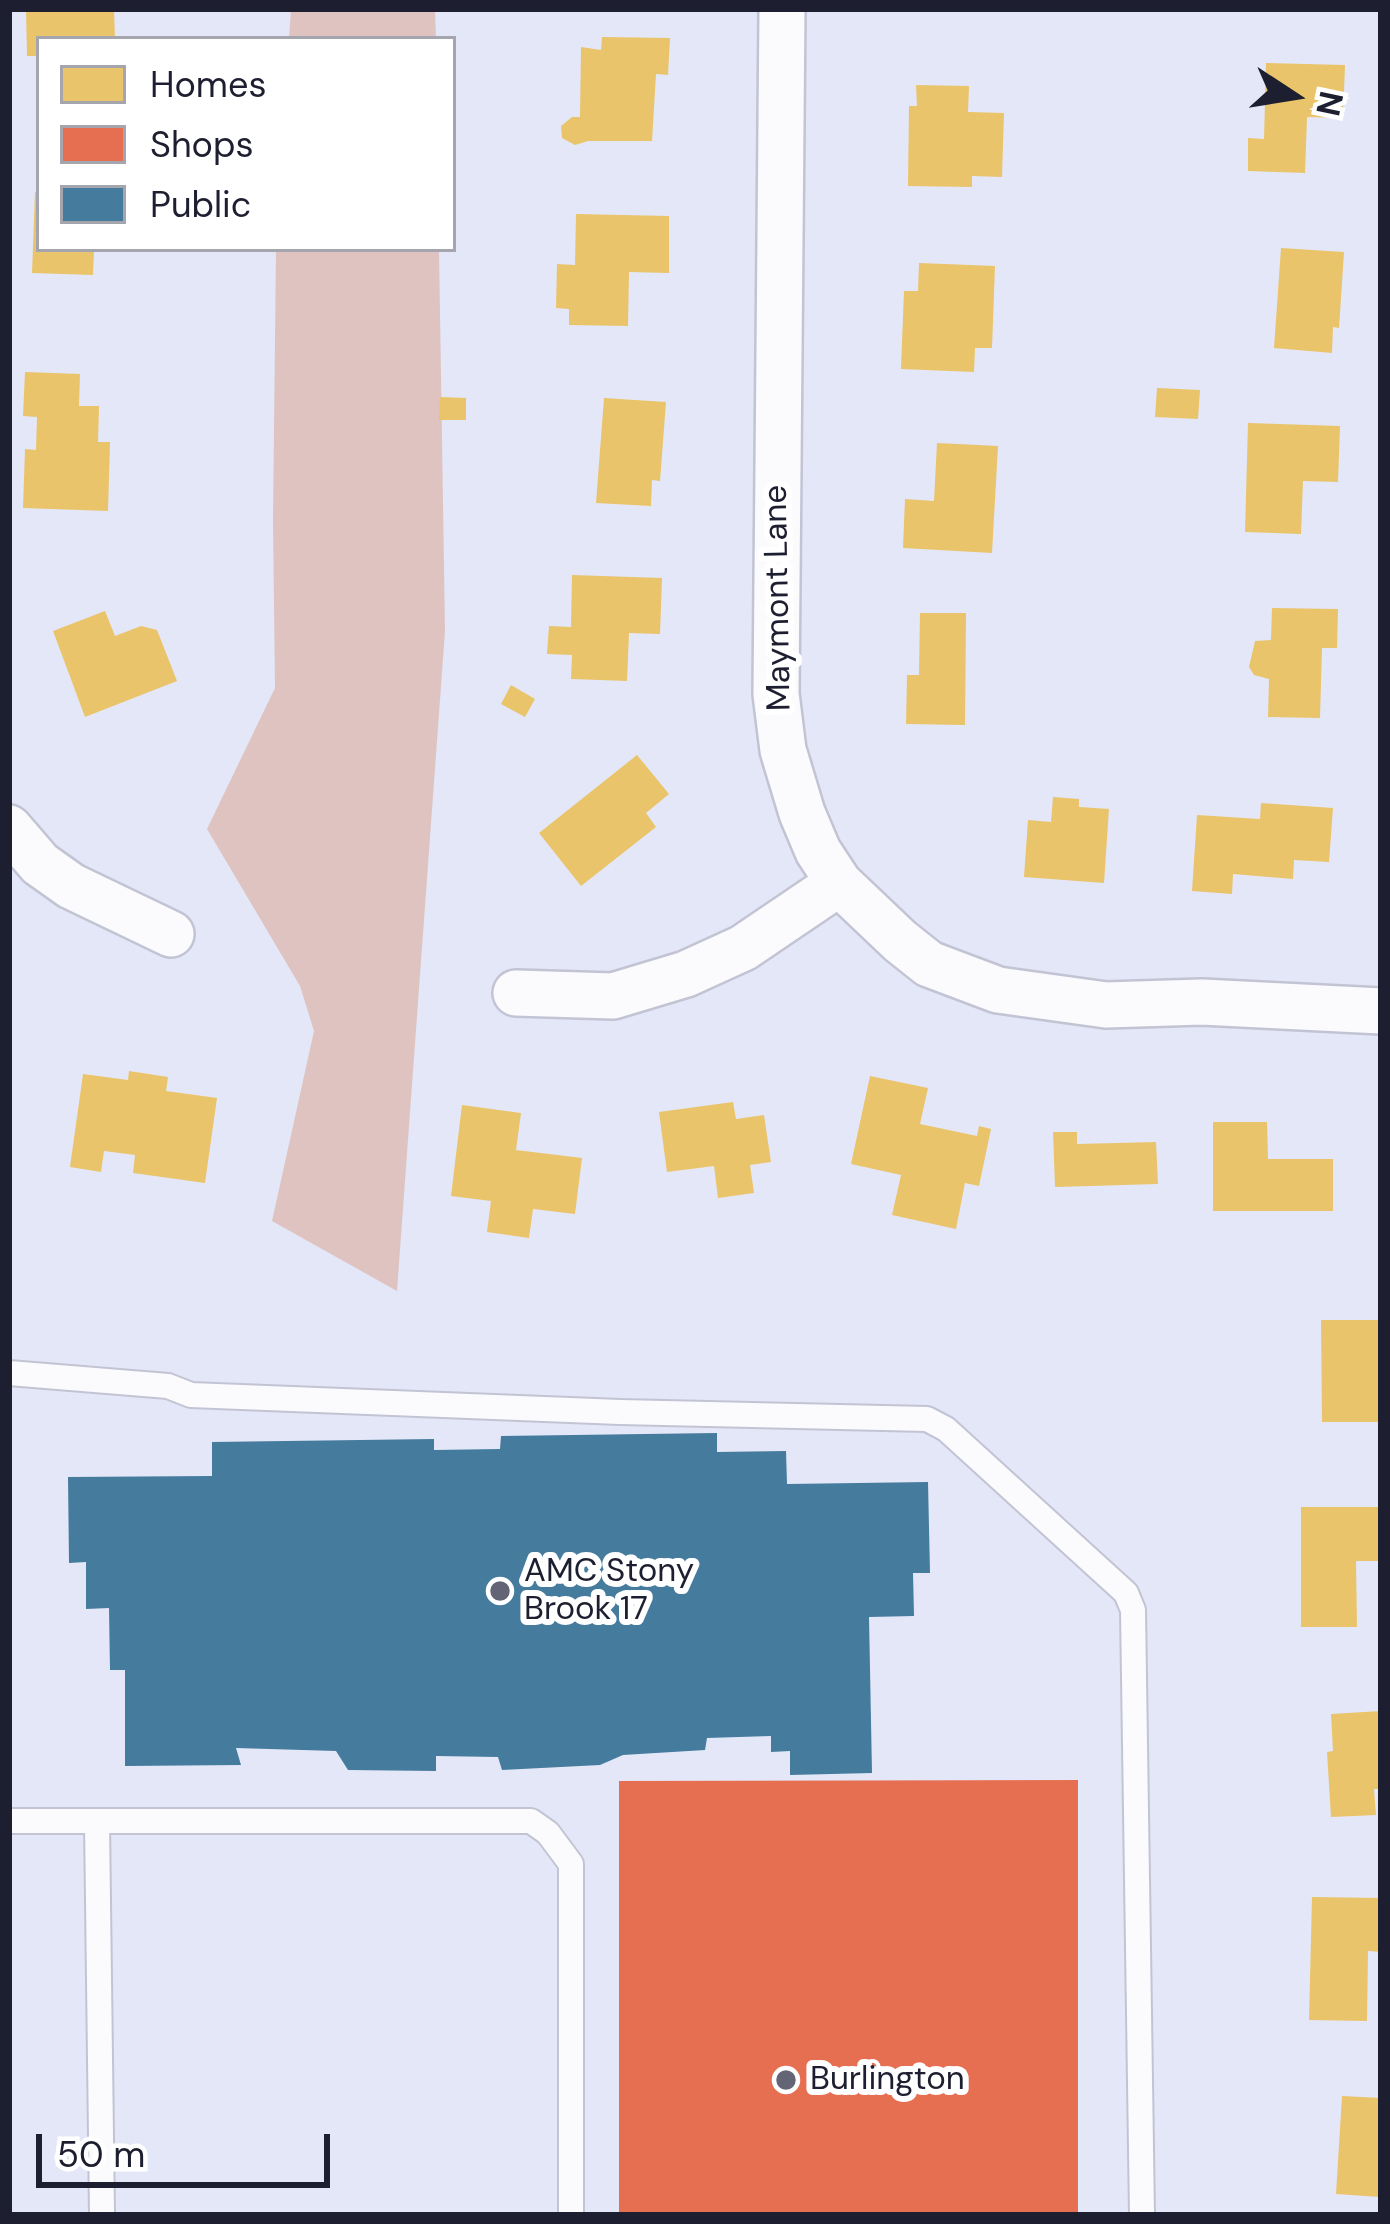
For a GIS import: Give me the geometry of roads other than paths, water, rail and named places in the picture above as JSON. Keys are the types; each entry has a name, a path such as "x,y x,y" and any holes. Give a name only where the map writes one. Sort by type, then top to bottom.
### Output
{"street":[{"name":"Maymont Lane","path":"782,9 776,694 783,751 818,850 839,883 929,964 998,990 1106,1006 1202,1002 1381,1011"},
{"path":"9,828 40,864 71,886 171,934"},
{"path":"516,992 613,996 686,974 743,948 839,883"}],"lane":[{"path":"9,1372 168,1386 191,1395 927,1419 946,1430 1126,1593 1133,1610 1142,2215"},
{"path":"9,1821 531,1821 548,1833 571,1864 571,2215"},
{"path":"97,1822 102,2215"}],"place":[{"name":"AMC Stony Brook 17","path":"500,1591"},
{"name":"Burlington","path":"786,2080"}]}
